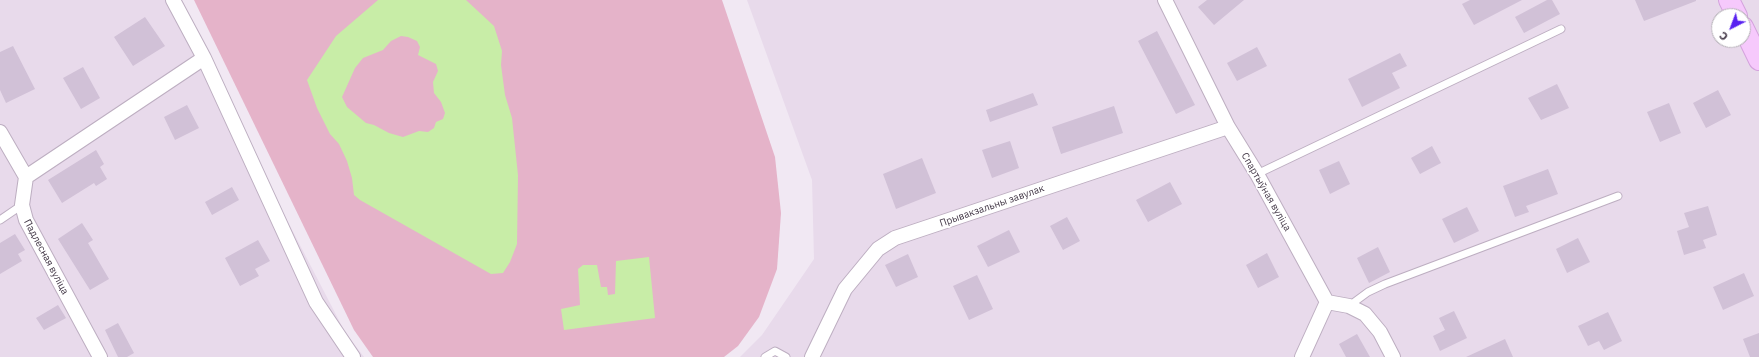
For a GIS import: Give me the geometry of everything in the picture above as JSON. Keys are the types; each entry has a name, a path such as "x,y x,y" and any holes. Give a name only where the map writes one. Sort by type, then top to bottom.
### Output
{"street":[{"path":"173,0 204,58 316,302 353,357"},
{"name":"Спартыўная вуліца","path":"1170,2 1228,127 1258,174 1327,302"},
{"path":"1751,44 1759,60"},
{"path":"0,132 26,177 204,58"},
{"name":"Прывакзальны завулак","path":"812,357 845,289 878,249 895,238 1228,127"},
{"name":"Падлесная вуліца","path":"26,177 22,205 26,220 100,357"},
{"path":"1302,357 1327,302 1349,306 1365,314 1380,332 1393,357"}],"lane":[{"path":"1258,174 1561,29"},
{"path":"1349,306 1368,292 1385,284 1618,196"},
{"path":"0,220 22,205"},
{"path":"765,357 775,351 786,357"}],"shaded area":[{"path":"0,0 173,0 345,332 364,357 0,357"},
{"path":"194,0 722,0 775,157 781,213 777,269 759,317 738,346 724,357 373,357 354,330"},
{"path":"378,0 466,0 494,26 502,51 501,65 505,95 512,118 518,175 517,244 510,262 503,273 491,274 360,200 354,195 352,178 347,161 339,144 330,134 317,108 307,80 336,36","holes":["401,36 417,41 420,47 418,55 436,64 438,71 433,82 434,93 441,102 445,113 443,119 436,122 434,128 428,132 419,131 403,137 389,133 374,125 366,123 347,107 342,97 355,68 363,58 383,50 391,41"]},
{"path":"747,0 1759,0 1759,357 740,357 762,335 814,259 812,180"},
{"path":"649,257 655,318 564,330 561,309 580,305 578,269 583,265 597,265 601,287 607,287 608,295 615,294 616,261"}],"building":[{"path":"1207,0 1244,0 1214,25 1198,7"},
{"path":"1470,0 1522,0 1474,25 1462,4"},
{"path":"1547,0 1552,0 1560,14 1524,33 1515,17"},
{"path":"1635,0 1696,0 1696,1 1644,21"},
{"path":"145,17 165,46 133,66 114,37"},
{"path":"1157,31 1195,105 1176,114 1138,41"},
{"path":"13,46 35,89 6,103 0,90 0,52"},
{"path":"1257,47 1267,66 1237,81 1227,63"},
{"path":"1400,53 1407,66 1392,73 1400,88 1362,107 1348,79"},
{"path":"83,67 100,98 81,109 63,78"},
{"path":"1557,84 1569,108 1541,120 1528,98"},
{"path":"1718,90 1731,115 1706,128 1693,103"},
{"path":"1033,93 1038,105 990,122 986,110"},
{"path":"1669,103 1681,133 1660,142 1647,112"},
{"path":"187,105 199,128 175,140 164,117"},
{"path":"1114,106 1123,133 1061,154 1052,127"},
{"path":"1010,141 1019,168 992,178 982,150"},
{"path":"1432,146 1441,163 1420,174 1411,158"},
{"path":"96,150 104,164 100,167 107,179 96,186 94,183 62,203 48,180"},
{"path":"922,158 936,193 896,209 883,174"},
{"path":"1339,161 1350,184 1330,194 1319,170"},
{"path":"1548,169 1558,194 1526,206 1529,212 1515,217 1503,186"},
{"path":"1170,182 1182,204 1148,222 1136,200"},
{"path":"232,187 239,200 212,215 205,202"},
{"path":"1708,206 1717,235 1703,240 1706,248 1684,255 1677,231 1689,227 1684,213"},
{"path":"1467,207 1479,231 1454,243 1442,219"},
{"path":"1067,217 1080,241 1063,250 1050,226"},
{"path":"82,223 93,240 88,243 109,279 90,290 58,239"},
{"path":"1009,230 1020,252 988,267 977,246"},
{"path":"15,234 25,250 18,254 22,261 0,274 0,243"},
{"path":"1578,238 1590,262 1567,273 1556,249"},
{"path":"258,240 270,261 255,269 259,276 240,286 225,258"},
{"path":"1378,247 1390,272 1369,283 1357,258"},
{"path":"1267,253 1279,277 1258,288 1246,265"},
{"path":"908,254 918,277 896,287 885,265"},
{"path":"1744,273 1754,296 1723,310 1713,287"},
{"path":"977,275 993,309 969,320 953,286"},
{"path":"58,305 66,318 44,330 36,318"},
{"path":"1454,311 1467,338 1440,351 1433,336 1445,330 1439,318"},
{"path":"1608,312 1622,341 1604,350 1599,341 1588,346 1578,326"},
{"path":"118,323 134,353 127,357 118,357 105,330"},
{"path":"1759,333 1759,357 1750,357 1743,339"},
{"path":"1357,334 1370,357 1346,357 1339,344"},
{"path":"1505,339 1513,357 1466,357"}]}
